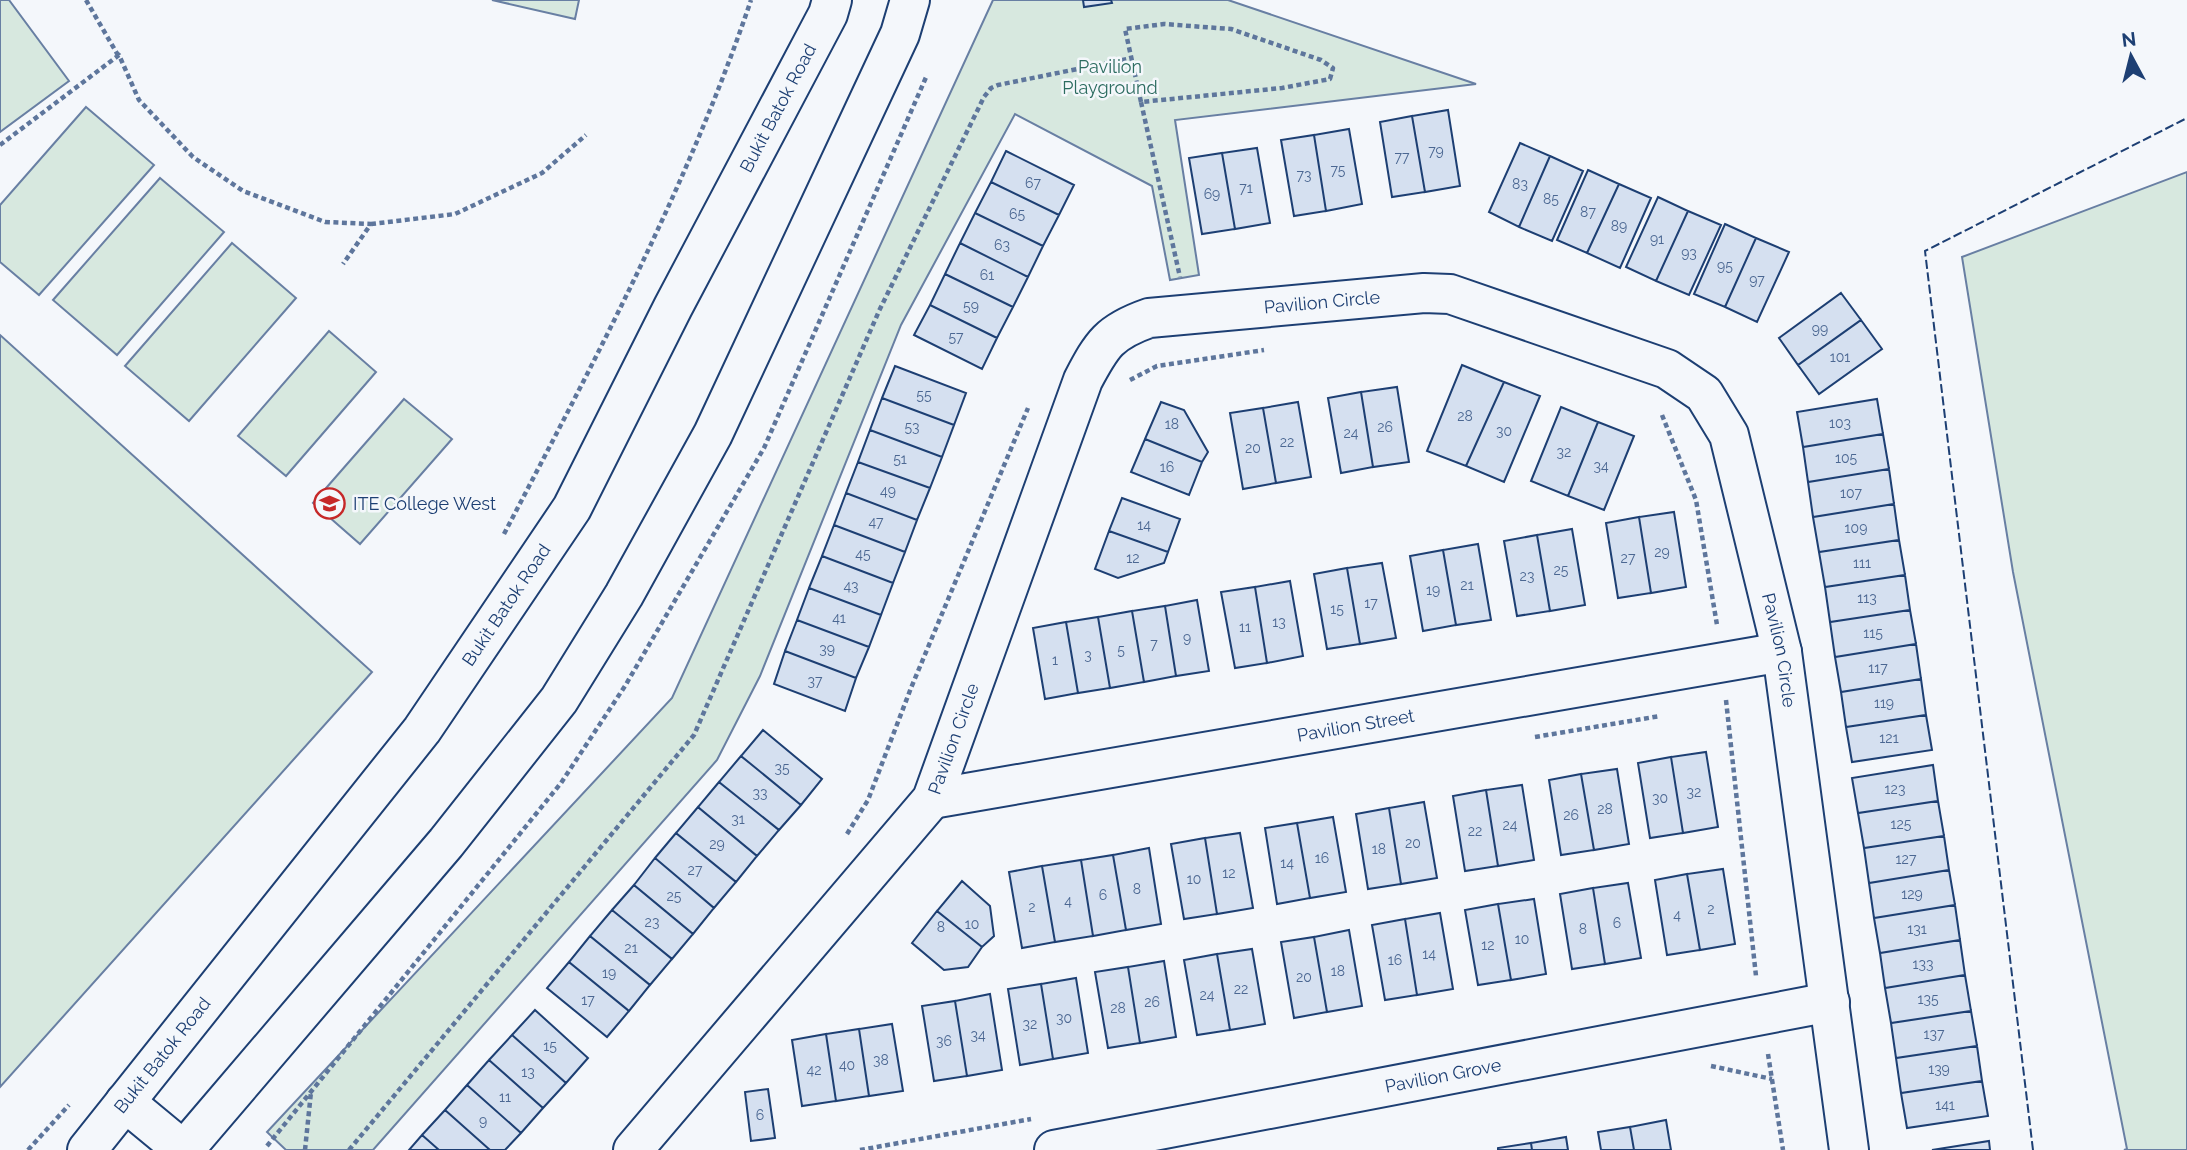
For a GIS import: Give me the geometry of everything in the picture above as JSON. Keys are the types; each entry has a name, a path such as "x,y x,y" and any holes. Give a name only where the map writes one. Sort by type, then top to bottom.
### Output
{"street":[{"name":"Bukit Batok Road","path":"87,1150 422,730 572,508 679,295 828,14 832,0"},
{"path":"125,1102 183,1150 446,843 559,700 624,595 713,434 900,34 910,0"},
{"name":"Pavilion Circle","path":"633,1150 932,799 1083,380 1097,352 1120,328 1149,318 1424,293 1450,294 1667,369 1704,394 1729,435 1782,652 1849,1150"},
{"name":"Pavilion Street","path":"932,799 1782,652"},
{"name":"Pavilion Grove","path":"1054,1150 1830,1002"}],"path":[{"path":"86,0 122,61"},
{"path":"503,535 614,324 722,86 751,0"},
{"path":"1141,102 1282,88 1330,79 1333,68 1321,60 1231,29 1164,24 1125,29 1132,58 1141,102 1180,279"},
{"path":"0,145 119,55 139,100 193,158 243,191 325,222 371,224 456,214 542,173 586,135"},
{"path":"349,1150 694,735 879,311 984,97 991,88 998,85 1132,58"},
{"path":"343,264 371,224"},
{"path":"1128,381 1157,366 1274,348"},
{"path":"845,838 868,800 911,688 1032,398"},
{"path":"1659,410 1679,450 1696,500 1722,662 1763,1015 1783,1150"},
{"path":"305,1150 311,1091"},
{"path":"27,1150 76,1097"}],"green space":[{"path":"0,0 9,0 69,81 0,132"},
{"path":"492,0 579,0 575,19"},
{"name":"Pavilion Playground","path":"993,0 1228,0 1476,84 1175,120 1199,275 1170,280 1152,186 1015,114 901,325 760,676 717,760 373,1150 286,1150 267,1132 672,698"},
{"path":"86,107 154,165 39,295 0,262 0,205"},
{"path":"2187,172 2187,1150 2124,1150 2127,1149 2013,572 1962,257"},
{"path":"160,178 224,232 117,355 53,300"},
{"path":"232,243 296,298 189,421 125,366"},
{"path":"329,331 376,372 286,476 238,436"},
{"path":"0,335 372,672 0,1087"},
{"path":"404,399 452,439 360,544 313,503"}],"building":[{"path":"1083,0 1111,0 1112,3 1084,7"},
{"path":"1448,110 1460,186 1425,192 1412,116"},
{"path":"1412,116 1425,192 1392,197 1380,122"},
{"path":"1349,129 1362,204 1326,211 1314,135"},
{"path":"1314,135 1326,211 1294,216 1281,140"},
{"path":"1520,143 1550,156 1519,227 1489,212"},
{"path":"1257,148 1270,223 1235,229 1222,153"},
{"path":"1006,151 1074,185 1059,215 991,182"},
{"path":"1222,153 1235,229 1202,234 1189,158"},
{"path":"1550,156 1583,171 1552,241 1519,227"},
{"path":"1588,170 1619,184 1587,253 1557,240"},
{"path":"991,182 1059,215 1043,246 975,213"},
{"path":"1619,184 1651,198 1620,268 1587,253"},
{"path":"1658,197 1688,211 1656,281 1626,267"},
{"path":"1688,211 1721,225 1689,295 1656,281"},
{"path":"975,213 1043,246 1028,277 960,243"},
{"path":"1725,224 1756,238 1725,307 1694,294"},
{"path":"1756,238 1789,252 1757,322 1725,307"},
{"path":"960,243 1028,277 1013,307 945,274"},
{"path":"945,274 1013,307 997,338 930,305"},
{"path":"1841,293 1861,320 1798,365 1779,338"},
{"path":"930,305 997,338 982,369 914,335"},
{"path":"1861,320 1882,349 1819,394 1798,365"},
{"path":"1462,365 1504,382 1466,466 1427,451"},
{"path":"895,366 966,393 954,425 882,398"},
{"path":"1504,382 1540,396 1504,482 1466,466"},
{"path":"1397,387 1409,462 1373,467 1361,392"},
{"path":"1361,392 1373,467 1341,473 1328,398"},
{"path":"882,398 954,425 942,457 870,430"},
{"path":"1877,399 1883,434 1803,447 1797,412"},
{"path":"1161,402 1184,410 1208,452 1202,462 1145,439"},
{"path":"1298,402 1311,477 1276,483 1263,408"},
{"path":"1561,407 1598,422 1568,496 1531,481"},
{"path":"1263,408 1276,483 1243,489 1230,413"},
{"path":"1598,422 1634,436 1604,510 1568,496"},
{"path":"870,430 942,457 930,488 858,462"},
{"path":"1883,434 1889,469 1808,482 1803,447"},
{"path":"1145,439 1202,462 1189,495 1131,472"},
{"path":"858,462 930,488 917,520 846,493"},
{"path":"1889,469 1894,504 1813,517 1808,482"},
{"path":"846,493 917,520 905,552 834,525"},
{"path":"1122,498 1180,519 1168,552 1109,531"},
{"path":"1894,504 1899,540 1819,552 1813,517"},
{"path":"1674,512 1686,587 1651,593 1639,517"},
{"path":"1639,517 1651,593 1618,598 1606,523"},
{"path":"834,525 905,552 893,583 822,556"},
{"path":"1572,529 1585,605 1550,611 1537,535"},
{"path":"1109,531 1168,552 1164,563 1118,578 1095,569"},
{"path":"1537,535 1550,611 1517,616 1504,541"},
{"path":"1899,540 1905,575 1825,587 1819,552"},
{"path":"1478,544 1491,620 1456,625 1443,550"},
{"path":"1443,550 1456,625 1423,631 1410,556"},
{"path":"822,556 893,583 881,615 809,588"},
{"path":"1382,563 1396,638 1360,644 1347,568"},
{"path":"1347,568 1360,644 1327,649 1314,574"},
{"path":"1905,575 1910,610 1830,622 1825,587"},
{"path":"1290,581 1303,656 1267,663 1255,587"},
{"path":"1255,587 1267,663 1235,668 1221,592"},
{"path":"809,588 881,615 869,647 797,620"},
{"path":"1197,600 1209,671 1176,676 1165,606"},
{"path":"1165,606 1176,676 1144,682 1132,611"},
{"path":"1910,610 1916,644 1835,657 1830,622"},
{"path":"1132,611 1144,682 1110,688 1098,617"},
{"path":"1098,617 1110,688 1078,693 1066,622"},
{"path":"797,620 869,647 856,678 785,651"},
{"path":"1066,622 1078,693 1045,699 1033,628"},
{"path":"1916,644 1921,679 1841,692 1835,657"},
{"path":"785,651 856,678 845,711 774,684"},
{"path":"1921,679 1926,715 1846,727 1841,692"},
{"path":"1926,715 1932,750 1852,762 1846,727"},
{"path":"763,730 822,779 801,805 741,756"},
{"path":"1706,752 1718,827 1683,833 1671,757"},
{"path":"741,756 801,805 779,830 719,782"},
{"path":"1671,757 1683,833 1650,838 1638,763"},
{"path":"1933,765 1938,801 1858,813 1852,778"},
{"path":"1617,769 1629,844 1594,850 1581,774"},
{"path":"1581,774 1594,850 1561,855 1549,780"},
{"path":"719,782 779,830 757,856 698,807"},
{"path":"1522,785 1534,860 1498,866 1486,790"},
{"path":"1486,790 1498,866 1465,871 1453,796"},
{"path":"1938,801 1944,836 1864,848 1858,813"},
{"path":"1424,802 1437,878 1401,884 1389,808"},
{"path":"698,807 757,856 736,882 676,833"},
{"path":"1389,808 1401,884 1368,889 1356,814"},
{"path":"1333,817 1346,892 1310,898 1297,823"},
{"path":"1297,823 1310,898 1277,904 1265,828"},
{"path":"676,833 736,882 714,908 655,858"},
{"path":"1240,833 1253,908 1217,914 1205,838"},
{"path":"1944,836 1949,870 1869,883 1864,848"},
{"path":"1205,838 1217,914 1184,919 1171,844"},
{"path":"1149,848 1161,924 1126,930 1113,855"},
{"path":"1113,855 1126,930 1093,936 1081,860"},
{"path":"655,858 714,908 693,934 634,885"},
{"path":"1081,860 1093,936 1055,942 1042,866"},
{"path":"1042,866 1055,942 1022,948 1009,872"},
{"path":"1723,869 1735,944 1700,950 1687,874"},
{"path":"1949,870 1955,905 1874,918 1869,883"},
{"path":"1687,874 1700,950 1667,955 1655,880"},
{"path":"962,881 990,906 994,936 982,947 937,911"},
{"path":"1628,883 1641,958 1605,964 1593,888"},
{"path":"634,885 693,934 672,959 612,910"},
{"path":"1593,888 1605,964 1572,969 1560,894"},
{"path":"1534,899 1546,974 1511,980 1498,904"},
{"path":"1498,904 1511,980 1478,985 1465,910"},
{"path":"1955,905 1960,940 1880,953 1874,918"},
{"path":"612,910 672,959 650,985 590,936"},
{"path":"937,911 982,947 968,967 944,970 912,943"},
{"path":"1440,913 1453,989 1417,995 1405,919"},
{"path":"1405,919 1417,995 1385,1000 1372,925"},
{"path":"1349,930 1362,1006 1327,1012 1314,937"},
{"path":"590,936 650,985 629,1011 569,962"},
{"path":"1314,937 1327,1012 1294,1018 1281,942"},
{"path":"1960,940 1965,975 1885,988 1880,953"},
{"path":"1252,949 1265,1024 1230,1030 1217,954"},
{"path":"1217,954 1230,1030 1197,1035 1184,960"},
{"path":"1164,961 1176,1037 1140,1043 1128,967"},
{"path":"569,962 629,1011 607,1037 547,988"},
{"path":"1128,967 1140,1043 1108,1048 1095,972"},
{"path":"1965,975 1971,1011 1891,1023 1885,988"},
{"path":"1076,978 1088,1053 1053,1059 1041,984"},
{"path":"1041,984 1053,1059 1020,1065 1008,989"},
{"path":"990,994 1002,1070 967,1076 955,1001"},
{"path":"955,1001 967,1076 934,1081 922,1006"},
{"path":"535,1010 588,1058 566,1083 512,1035"},
{"path":"1971,1011 1977,1046 1896,1058 1891,1023"},
{"path":"892,1024 903,1091 869,1096 859,1029"},
{"path":"859,1029 869,1096 836,1101 826,1034"},
{"path":"826,1034 836,1101 802,1106 792,1040"},
{"path":"512,1035 566,1083 543,1108 489,1060"},
{"path":"1977,1046 1982,1081 1901,1093 1896,1058"},
{"path":"489,1060 543,1108 521,1133 467,1085"},
{"path":"1982,1081 1988,1116 1907,1128 1901,1093"},
{"path":"467,1085 521,1133 505,1150 490,1150 445,1110"},
{"path":"768,1089 775,1138 751,1141 745,1092"},
{"path":"445,1110 490,1150 439,1150 422,1135"},
{"path":"1666,1120 1671,1150 1634,1150 1630,1127"},
{"path":"1630,1127 1634,1150 1601,1150 1598,1132"},
{"path":"422,1135 439,1150 409,1150"},
{"path":"1566,1137 1568,1150 1532,1150 1531,1143"},
{"path":"1989,1141 1990,1150 1932,1150"},
{"path":"1531,1143 1532,1150 1498,1150 1498,1148"}],"fence":[{"path":"2033,1150 1925,251 2187,118"}],"place":[{"name":"ITE College West","path":"330,504"}]}
